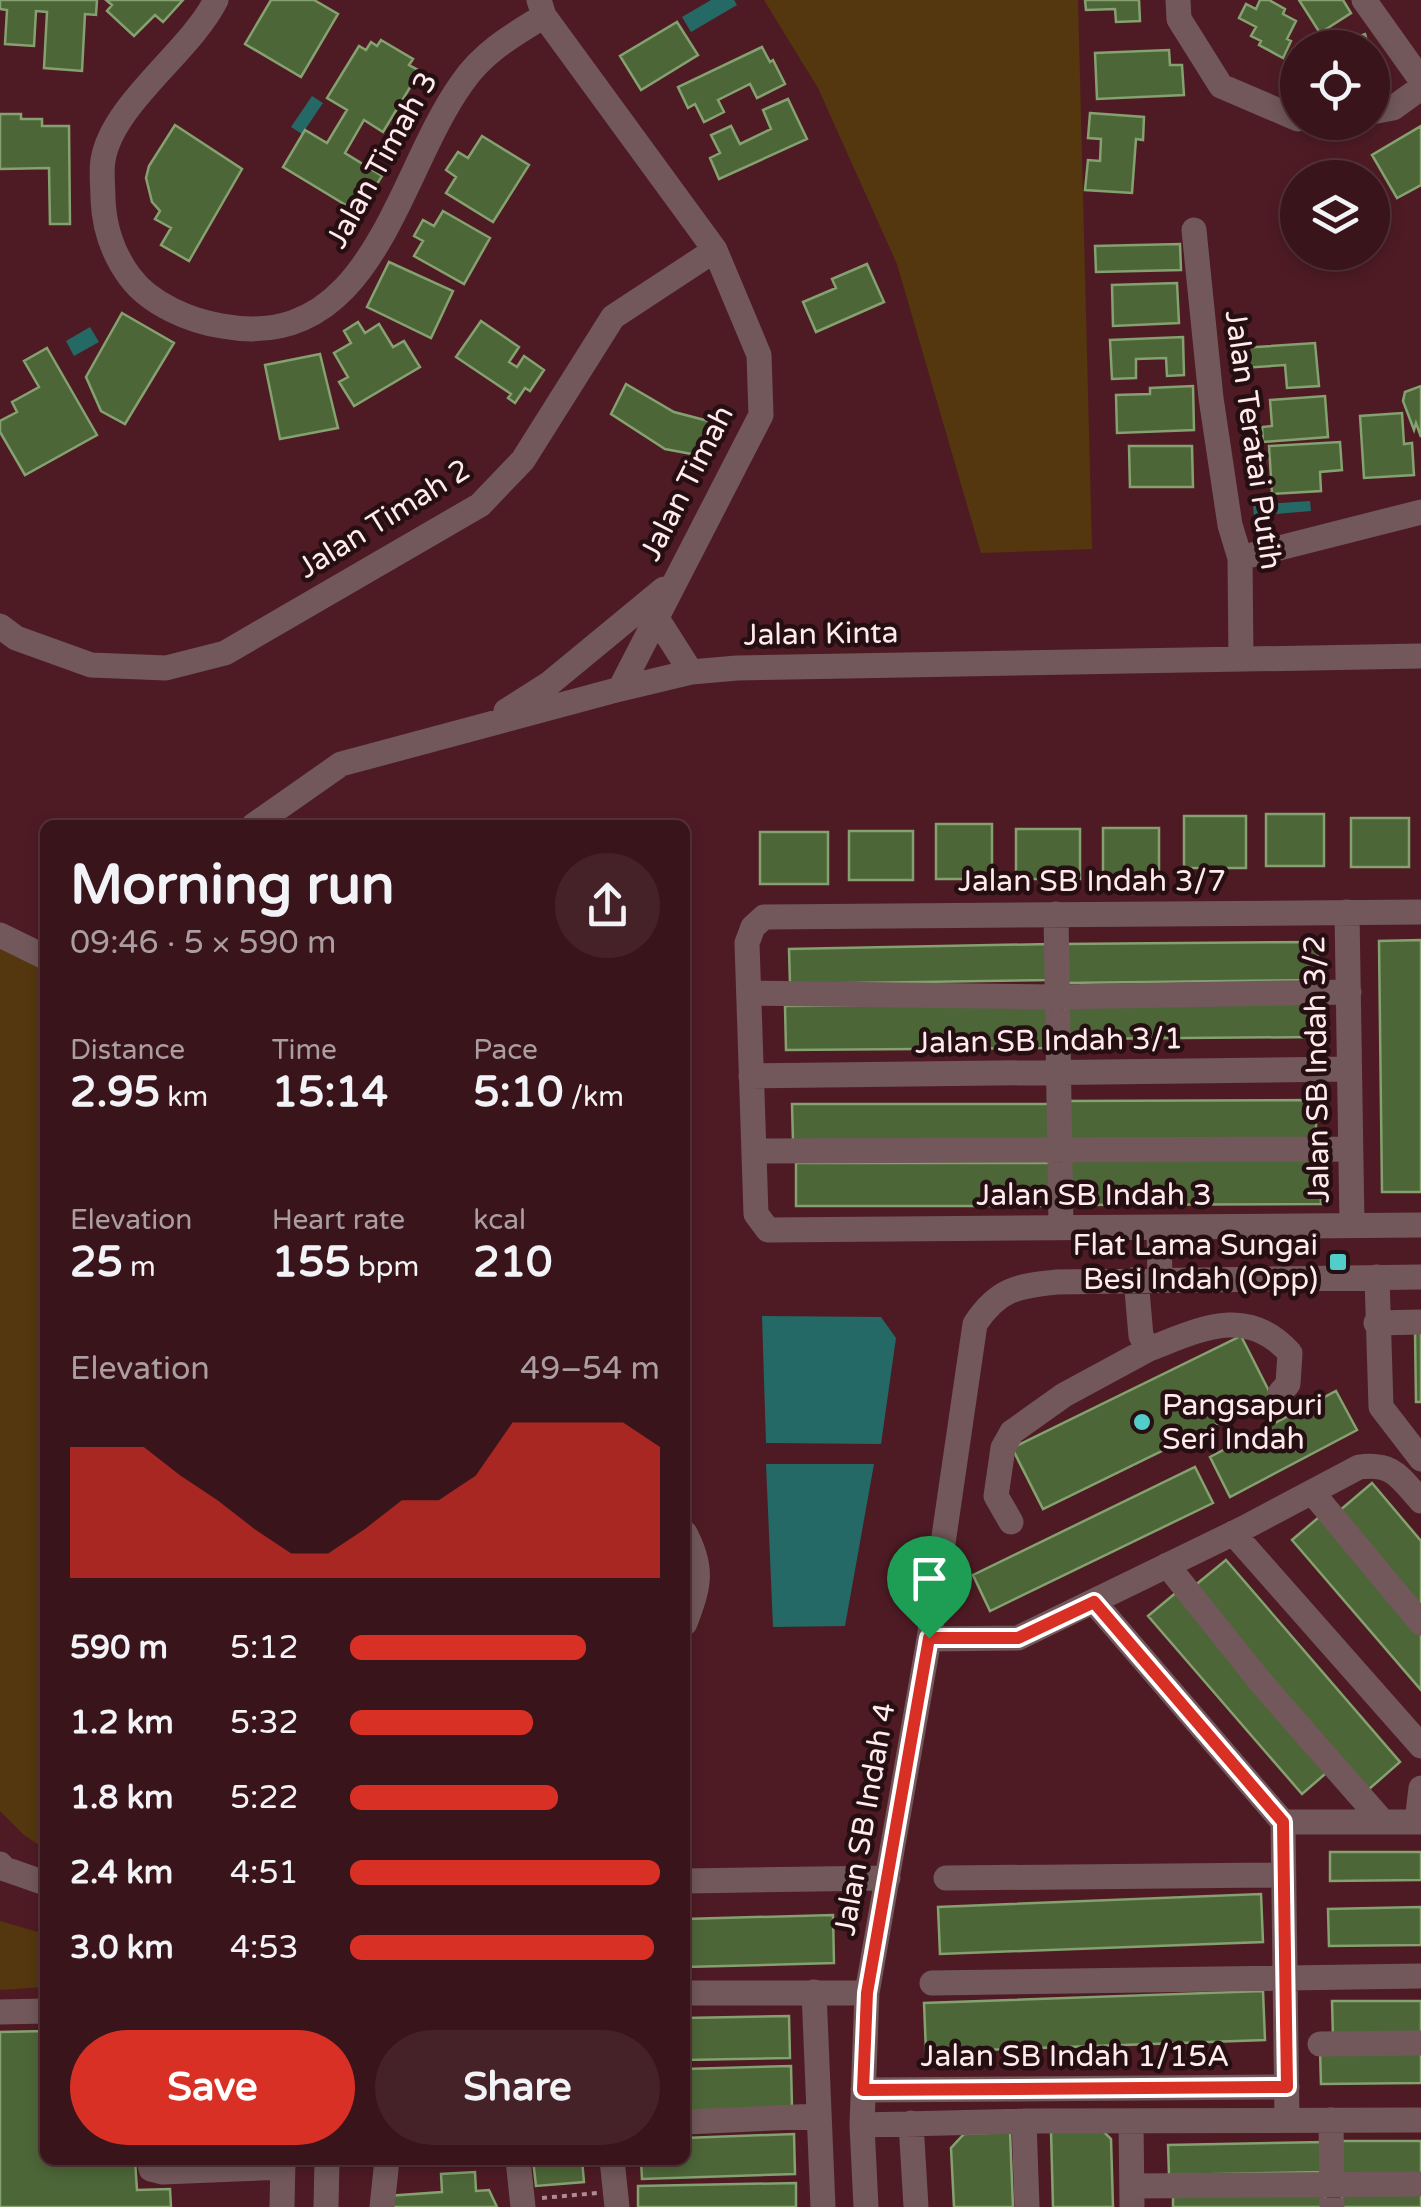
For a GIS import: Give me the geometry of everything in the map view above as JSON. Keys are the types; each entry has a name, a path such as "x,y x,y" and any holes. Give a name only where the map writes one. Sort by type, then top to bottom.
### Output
{"street":[{"name":"Jalan Timah 3","path":"216,0 201,26 121,119 103,159 103,204 108,235 130,277 156,300 200,322 242,330 291,326 322,310 347,288 389,224 463,80 542,8"},
{"path":"1178,0 1179,19 1220,86 1280,111"},
{"path":"1364,0 1421,84 1390,109"},
{"name":"Jalan Timah","path":"542,8 716,250 759,355 761,415 620,689"},
{"name":"Jalan Teratai Putih","path":"1194,230 1211,398 1230,525 1240,558 1241,659"},
{"name":"Jalan Timah 2","path":"0,626 16,638 91,665 166,668 225,654 480,505 523,460 613,318 716,250"},
{"path":"1240,558 1421,512"},
{"path":"487,722 550,683 675,579"},
{"path":"656,617 690,672"},
{"name":"Jalan Kinta","path":"261,820 342,764 487,722 690,672 1421,656"},
{"name":"Jalan SB Indah 3/2","path":"1347,912 1352,1224"},
{"name":"Jalan SB Indah 3/7","path":"748,993 747,943 753,926 764,917 1421,912"},
{"path":"1056,914 1060,1227"},
{"path":"0,936 40,956"},
{"path":"1349,992 1056,997 748,993 754,1152 1350,1149"},
{"name":"Jalan SB Indah 3/1","path":"751,1076 1348,1069"},
{"name":"Jalan SB Indah 3","path":"754,1152 756,1214 768,1230 1421,1225"},
{"path":"1149,1349 1141,1336 1159,1229"},
{"name":"Jalan SB Indah 4","path":"866,2207 862,2125 867,1993 929,1638 974,1324 987,1305 1006,1291 1026,1285 1421,1277"},
{"path":"1377,1278 1381,1407 1410,1434 1421,1459"},
{"path":"1376,1323 1421,1322"},
{"path":"1011,1522 996,1496 1004,1448 1012,1432 1064,1395 1149,1349 1205,1328 1257,1327 1275,1336 1290,1353 1288,1384 1280,1394"},
{"path":"929,1638 1018,1638 1233,1533 1359,1466 1378,1464 1395,1472 1421,1501"},
{"path":"1312,1492 1421,1623"},
{"path":"1233,1533 1420,1741"},
{"path":"690,1548 699,1574 690,1610"},
{"path":"1167,1566 1264,1686 1384,1822"},
{"path":"1094,1602 1283,1822 1286,2120"},
{"path":"1283,1822 1419,1822 1421,1788"},
{"path":"0,1864 40,1881"},
{"path":"946,1878 1283,1874"},
{"path":"690,1882 888,1878"},
{"path":"932,1983 1421,1976"},
{"path":"814,1992 823,2207"},
{"path":"690,1993 867,1993"},
{"path":"0,2012 40,2010"},
{"path":"1320,2044 1421,2043"},
{"name":"Jalan SB Indah 1/15A","path":"863,2090 1287,2087"},
{"path":"690,2122 819,2116"},
{"path":"1331,2120 1332,2195"},
{"path":"862,2125 1421,2120"},
{"path":"1024,2121 1027,2207"},
{"path":"1131,2121 1132,2197 1332,2195 1421,2184"},
{"path":"911,2123 916,2207"},
{"path":"326,2207 327,2165"},
{"path":"382,2207 387,2165"},
{"path":"518,2165 522,2203"},
{"path":"613,2165 617,2199"},
{"path":"156,2166 283,2168 282,2207"}],"path":[{"path":"522,2203 617,2199"}],"shaded area":[{"path":"764,0 1078,0 1092,549 981,553 897,264 818,88"},
{"path":"0,941 40,961 40,1846 0,1811"},
{"path":"0,1921 40,1933 40,1987 0,1990"}],"water":[{"path":"711,0 734,0 737,5 691,32 682,17"},
{"path":"312,96 323,103 302,134 291,127"},
{"path":"90,327 99,342 74,356 66,341"},
{"path":"1310,501 1311,511 1254,516 1253,505"},
{"path":"762,1316 881,1317 896,1338 881,1444 766,1443"},
{"path":"766,1464 874,1464 845,1626 773,1627"}],"building":[{"path":"0,0 97,0 96,15 85,14 82,71 44,68 47,12 36,11 34,46 5,44 7,10 0,9"},
{"path":"106,0 183,0 163,22 155,15 134,36 107,11 112,5"},
{"path":"271,0 314,0 338,14 301,77 245,44"},
{"path":"1085,0 1139,0 1140,21 1116,22 1115,9 1086,10"},
{"path":"1260,0 1269,0 1296,21 1292,30 1280,30 1280,56 1259,45 1261,41 1251,36 1256,27 1239,18 1246,4 1256,9"},
{"path":"1299,0 1343,0 1351,13 1325,30 1318,30"},
{"path":"677,22 698,55 641,90 620,56"},
{"path":"381,40 413,59 409,65 420,71 383,132 364,120 345,153 382,176 359,213 283,167 305,130 327,143 347,110 327,98 359,46 366,50 371,42 377,46"},
{"path":"762,47 785,84 757,98 750,84 718,100 724,112 704,122 695,104 688,108 678,87"},
{"path":"1169,50 1170,65 1182,65 1184,95 1097,99 1095,53"},
{"path":"788,99 807,139 719,179 710,158 720,153 711,135 731,126 740,144 771,129 763,110"},
{"path":"1090,113 1144,117 1143,140 1136,139 1132,193 1085,190 1088,160 1100,161 1101,139 1088,138"},
{"path":"0,114 42,119 42,126 69,126 70,224 50,224 49,168 0,169"},
{"path":"175,125 242,169 189,261 161,245 171,228 155,219 160,211 152,202 146,178 149,166"},
{"path":"1421,126 1421,185 1397,198 1390,186 1390,160 1375,160 1372,155"},
{"path":"482,136 529,165 493,222 446,193 456,177 446,170 458,152 468,158"},
{"path":"443,211 490,238 464,284 414,256 423,241 414,236 423,220 434,226"},
{"path":"1180,244 1181,270 1096,272 1095,246"},
{"path":"389,262 453,291 431,338 367,307"},
{"path":"867,264 884,302 816,332 803,302 836,288 832,279"},
{"path":"1177,283 1179,323 1113,326 1112,285"},
{"path":"122,313 174,343 125,424 101,411 86,377"},
{"path":"481,321 519,347 509,362 517,367 524,356 544,370 530,391 525,388 515,403 508,398 511,394 456,357"},
{"path":"358,322 365,333 379,324 393,347 404,341 420,367 354,406 339,382 348,377 334,353 351,343 344,331"},
{"path":"1183,337 1184,375 1167,376 1166,358 1136,359 1136,378 1112,379 1110,340"},
{"path":"1315,343 1319,386 1287,388 1285,365 1242,368 1241,348"},
{"path":"47,348 97,435 25,475 0,432 0,421 17,412 12,402 39,387 24,361"},
{"path":"320,354 338,428 280,439 265,365"},
{"path":"626,384 674,412 716,423 713,458 665,449 611,414"},
{"path":"1193,386 1194,430 1117,433 1116,395 1150,394 1150,388"},
{"path":"1421,386 1421,437 1416,423 1414,430 1403,401 1405,392"},
{"path":"1325,396 1328,437 1263,442 1262,427 1272,426 1270,400"},
{"path":"1402,413 1404,444 1412,443 1414,475 1364,478 1360,416"},
{"path":"1340,442 1342,470 1320,472 1321,491 1272,494 1269,446"},
{"path":"1129,446 1192,446 1193,487 1130,487"},
{"path":"1266,814 1324,814 1324,866 1266,866"},
{"path":"1184,816 1246,816 1246,868 1184,868"},
{"path":"1351,818 1409,818 1409,867 1351,867"},
{"path":"936,824 992,824 992,879 936,879"},
{"path":"1103,828 1159,828 1159,876 1103,876"},
{"path":"1016,829 1080,829 1080,879 1016,879"},
{"path":"849,831 913,831 913,880 849,880"},
{"path":"760,832 828,832 828,884 760,884"},
{"path":"1421,940 1421,1192 1382,1192 1379,941"},
{"path":"1318,942 1318,980 1062,983 1061,944"},
{"path":"1050,944 1051,980 790,984 789,949"},
{"path":"1318,1000 1318,1037 1066,1039 1065,1002"},
{"path":"1049,1004 1049,1048 786,1050 785,1006"},
{"path":"1316,1100 1316,1141 1064,1142 1064,1101"},
{"path":"792,1104 1051,1104 1051,1142 793,1143"},
{"path":"1320,1159 1321,1204 1065,1205 1064,1160"},
{"path":"796,1163 1051,1163 1051,1206 796,1206"},
{"path":"1415,1330 1421,1330 1421,1402 1416,1402"},
{"name":"Pangsapuri Seri Indah","path":"1241,1336 1272,1397 1043,1509 1012,1448"},
{"path":"1336,1391 1357,1430 1230,1497 1210,1457"},
{"path":"1195,1467 1213,1503 990,1611 973,1575"},
{"path":"1372,1483 1421,1541 1421,1609 1338,1512"},
{"path":"1325,1512 1421,1625 1421,1690 1292,1540"},
{"path":"1226,1560 1400,1762 1368,1790 1193,1587"},
{"path":"1178,1591 1332,1768 1302,1794 1148,1616"},
{"path":"1330,1852 1421,1852 1421,1880 1330,1881"},
{"path":"1261,1894 1263,1942 940,1954 938,1907"},
{"path":"1421,1907 1421,1945 1329,1946 1328,1909"},
{"path":"833,1915 834,1963 690,1967 690,1919"},
{"path":"1263,1991 1265,2040 926,2052 924,2003"},
{"path":"1332,2001 1421,2001 1421,2037 1333,2038"},
{"path":"789,2016 790,2058 690,2060 690,2018"},
{"path":"40,2031 40,2165 135,2165 137,2190 170,2189 171,2207 0,2207 0,2032"},
{"path":"1421,2049 1421,2083 1321,2084 1320,2050"},
{"path":"791,2066 792,2108 690,2111 690,2069"},
{"path":"1100,2128 1111,2139 1113,2207 1053,2207 1051,2131"},
{"path":"1010,2132 1013,2207 954,2207 951,2148 964,2134"},
{"path":"794,2134 795,2174 642,2179 641,2165 690,2165 690,2138"},
{"path":"1342,2141 1421,2141 1421,2176 1342,2176"},
{"path":"1325,2142 1326,2172 1169,2175 1168,2145"},
{"path":"534,2165 582,2165 584,2182 536,2186"},
{"path":"475,2172 476,2191 489,2190 497,2207 388,2207 387,2196 442,2192 441,2174"},
{"path":"796,2183 796,2207 638,2207 638,2186"},
{"path":"1325,2192 1325,2207 1173,2207 1173,2193"},
{"path":"1421,2193 1421,2207 1342,2207 1342,2194"}],"place":[{"name":"Flat Lama Sungai Besi Indah (Opp)","path":"1338,1262"},
{"name":"Pangsapuri Seri Indah","path":"1142,1422"}],"route":[{"path":"1094,1602 1283,1822 1287,2087 863,2090 867,1993 929,1638 1018,1638 1094,1602"}]}
